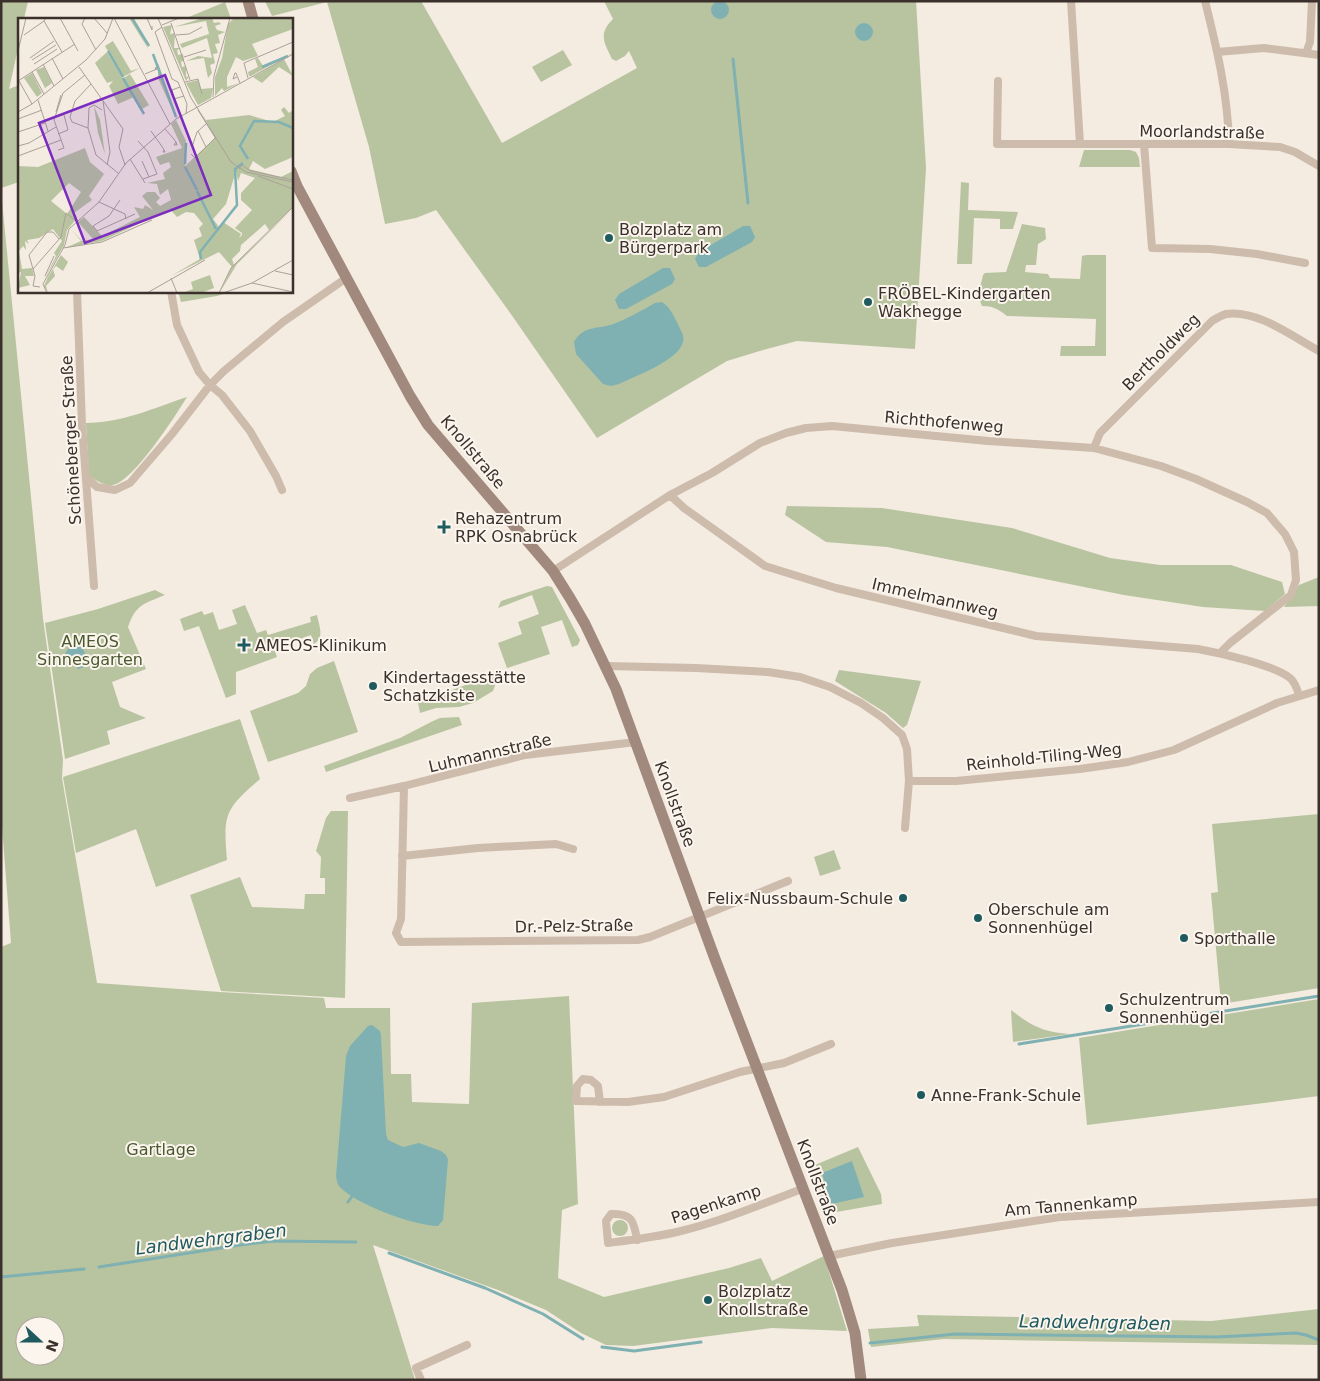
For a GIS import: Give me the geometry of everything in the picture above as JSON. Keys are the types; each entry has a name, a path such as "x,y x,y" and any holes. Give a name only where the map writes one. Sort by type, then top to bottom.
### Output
{"street":[{"path":"248,1 254,18"},
{"path":"1071,1 1080,144"},
{"path":"1205,1 1221,63 1228,114 1229,144"},
{"path":"1306,53 1310,42 1312,1"},
{"path":"1217,52 1264,48 1319,55"},
{"name":"Moorlandstraße","path":"998,81 997,144 1229,144 1280,147 1295,152 1319,166"},
{"path":"1144,144 1152,248 1219,250 1305,262"},
{"name":"Knollstraße","path":"292,174 345,279 428,425 553,571 570,598 606,666 802,1189 829,1256 853,1325 861,1380"},
{"path":"86,477 97,487 115,490 130,484 210,385 283,322 345,279"},
{"name":"Schöneberger Straße","path":"77,292 86,477 94,586"},
{"path":"171,292 177,325 199,372 222,395 250,430 282,490"},
{"name":"Bertholdweg","path":"1094,448 1100,433 1212,320 1225,314 1245,314 1265,321 1319,351"},
{"name":"Richthofenweg","path":"553,571 670,495 712,473 760,443 806,428 832,426 1094,448 1161,466 1248,502 1267,513 1285,534 1294,552 1296,580 1291,595 1230,643 1220,654"},
{"name":"Immelmannweg","path":"670,495 684,508 765,566 827,586 1036,636 1198,650 1220,654 1282,672 1292,680 1299,695"},
{"path":"606,666 768,672 800,677 830,687 861,703 902,735 907,749 909,781 906,828"},
{"name":"Reinhold-Tiling-Weg","path":"909,781 956,781 1080,769 1128,762 1174,750 1278,703 1319,690"},
{"name":"Luhmannstraße","path":"350,798 525,755 636,742"},
{"path":"404,786 402,856 478,848 556,844 573,849"},
{"name":"Dr.-Pelz-Straße","path":"402,856 401,919 396,933 401,942 638,940 650,938 700,916"},
{"path":"700,916 788,881"},
{"path":"600,1102 628,1102 664,1097 740,1072 784,1063 831,1044"},
{"name":"Pagenkamp","path":"637,1240 634,1224 629,1216 611,1214 606,1221 608,1243 637,1240 682,1231 802,1189"},
{"name":"Am Tannenkamp","path":"829,1256 892,1243 1060,1217 1319,1202"},
{"path":"421,1380 416,1368 440,1355 467,1345"}],"green space":[{"path":"2,1 28,1 24,18 18,18 18,48 9,89 18,85 18,182 1,188"},
{"path":"265,1 421,1 502,143 637,68 629,51 625,56 616,61 612,59 605,43 604,34 608,24 613,19 604,1 916,1 926,168 915,349 797,341 763,350 727,361 597,438 436,210 416,218 385,224 369,147 327,2 272,16"},
{"path":"225,2 231,18 186,18"},
{"path":"563,50 572,65 541,82 532,67"},
{"path":"1084,150 1130,150 1136,152 1140,167 1079,167"},
{"path":"961,182 969,183 968,210 1018,212 1013,229 1000,229 1000,219 974,218 972,264 957,264"},
{"name":"Gartlage","path":"1,191 43,619 63,760 62,778 97,983 324,998 326,1008 390,1008 391,1074 411,1074 412,1102 469,1104 472,1003 569,996 578,1204 562,1210 558,1278 604,1297 729,1268 761,1258 772,1281 824,1256 847,1331 772,1328 633,1346 606,1345 581,1333 546,1310 498,1290 373,1245 415,1380 1,1380 1,947 11,943 1,813"},
{"path":"1022,224 1045,228 1046,239 1038,244 1036,265 1026,265 1025,272 1048,274 1050,278 1080,279 1082,256 1106,255 1106,356 1060,356 1061,346 1095,346 1096,319 1007,316 995,308 982,306 978,296 983,275 985,273 1006,272"},
{"path":"178,292 229,292 217,296 181,302"},
{"path":"187,397 142,461 121,481 113,485 106,485 89,475 86,423 125,418"},
{"path":"787,506 882,508 1012,528 1110,558 1160,565 1231,565 1282,582 1285,594 1265,611 1203,607 1124,595 887,547 826,542 785,515"},
{"path":"1319,577 1319,606 1284,607 1299,585"},
{"path":"547,586 552,587 580,640 578,645 572,647 562,620 541,627 550,654 507,668 498,643 522,634 518,622 539,614 532,595 498,608 501,601"},
{"name":"AMEOS Sinnesgarten","path":"155,590 165,595 146,603 138,609 128,627 146,669 112,682 120,707 146,718 107,731 110,744 65,759 45,623 98,609"},
{"path":"245,605 257,633 266,630 268,635 311,622 310,617 317,615 320,635 314,644 311,635 274,648 277,657 236,672 236,694 226,698 199,626 184,631 180,619 202,611 204,615 213,612 219,630 237,624 232,610"},
{"path":"334,661 358,732 268,762 250,711 298,693 306,686 310,674 317,668"},
{"path":"839,670 921,681 907,725 903,728 886,713 835,681"},
{"path":"497,673 493,691 473,703 459,707 436,708 420,713 418,703"},
{"path":"459,717 462,725 326,772 324,766 400,738 440,718"},
{"path":"240,719 260,779 240,798 229,814 226,822 227,860 156,887 136,829 76,853 63,777"},
{"path":"331,811 348,811 345,998 221,991 190,895 240,877 252,907 304,909 305,894 325,894 325,878 320,878 321,857 316,851 326,818"},
{"path":"1319,814 1319,988 1221,1004 1211,893 1218,892 1212,824"},
{"path":"834,850 841,869 820,876 814,857"},
{"path":"1319,999 1319,1096 1087,1125 1079,1038"},
{"path":"1011,1010 1039,1028 1071,1034 1013,1042"},
{"path":"858,1147 881,1194 882,1204 825,1214 810,1167"},
{"path":"617,1220 623,1220 628,1225 626,1234 617,1236 612,1231 612,1225"},
{"path":"1319,1309 1319,1345 944,1339 871,1347 868,1329 919,1326 917,1315 1211,1321"}],"water":[{"path":"716,1 724,1 729,6 727,17 716,19 711,14 711,6"},
{"path":"860,23 868,23 873,28 871,39 860,41 855,36 855,28"},
{"path":"743,226 750,226 755,237 752,242 706,267 699,267 695,259 699,252"},
{"path":"663,268 670,268 675,279 672,284 626,309 619,309 615,300 619,294"},
{"path":"662,302 671,312 683,335 683,342 679,349 665,362 619,384 611,386 603,384 576,354 574,342 578,336 587,330 616,323 655,303"},
{"path":"80,644 86,655 83,661 84,667 78,669 75,664 68,662 65,654 69,647"},
{"path":"372,1025 380,1031 381,1036 386,1134 388,1140 403,1147 419,1143 441,1151 448,1160 443,1220 438,1226 401,1218 372,1207 348,1194 338,1183 336,1176 346,1056 350,1046 368,1026"},
{"path":"852,1161 864,1197 831,1204 822,1173"}],"waterway":[{"path":"733,59 748,203"},
{"path":"1019,1044 1319,996"},
{"path":"348,1202 353,1195"},
{"name":"Landwehrgraben","path":"99,1267 273,1241 356,1242"},
{"name":"Landwehrgraben","path":"389,1253 485,1288 543,1314 583,1339"},
{"name":"Landwehrgraben","path":"1,1277 84,1269"},
{"name":"Landwehrgraben","path":"870,1343 955,1334 1216,1337 1296,1333 1319,1340"},
{"name":"Landwehrgraben","path":"602,1347 634,1351 701,1342"}],"place":[{"name":"Bolzplatz am Bürgerpark","path":"609,238"},
{"name":"FRÖBEL-Kindergarten Wakhegge","path":"868,302"},
{"name":"Rehazentrum RPK Osnabrück","path":"444,527"},
{"name":"AMEOS-Klinikum","path":"244,645"},
{"name":"Kindertagesstätte Schatzkiste","path":"373,686"},
{"name":"Felix-Nussbaum-Schule","path":"903,898"},
{"name":"Oberschule am Sonnenhügel","path":"978,918"},
{"name":"Sporthalle","path":"1184,938"},
{"name":"Schulzentrum Sonnenhügel","path":"1109,1008"},
{"name":"Anne-Frank-Schule","path":"921,1095"},
{"name":"Bolzplatz Knollstraße","path":"708,1300"}]}
